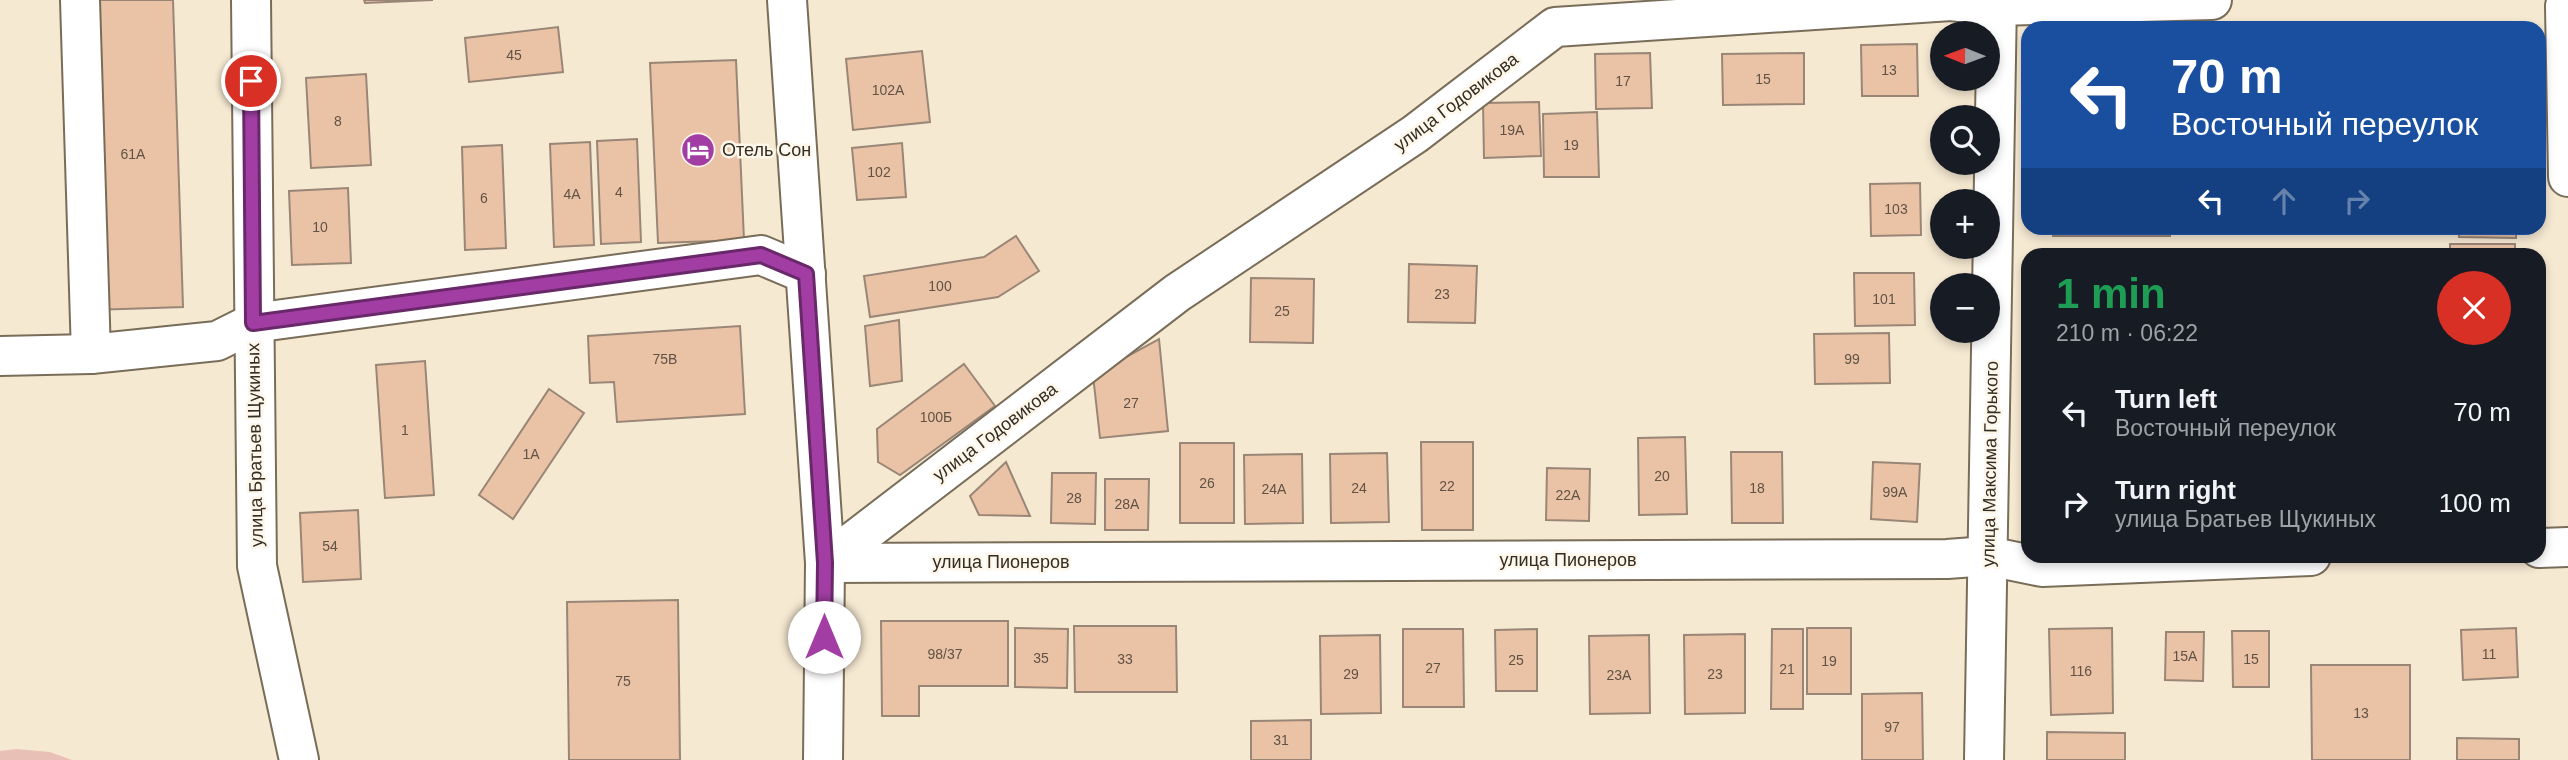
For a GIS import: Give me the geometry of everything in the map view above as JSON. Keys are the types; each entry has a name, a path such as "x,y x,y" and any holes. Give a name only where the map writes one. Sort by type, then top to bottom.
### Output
{"street":[{"path":"80,0 91,354"},
{"name":"улица Братьев Щукиных","path":"251,0 257,566 299,760"},
{"path":"787,0 825,563 823,760"},
{"name":"улица Годовикова","path":"825,563 1177,293 1415,134 1555,27 1951,1 1997,3 2212,0"},
{"name":"улица Максима Горького","path":"1984,760 1997,3"},
{"path":"2559,4 2568,177"},
{"path":"0,356 91,354 216,341 253,323 761,255 806,274"},
{"path":"2546,548 2568,547"},
{"name":"улица Пионеров","path":"825,563 1919,559 1988,556 2021,563"},
{"name":"улица Пионеров","path":"2022,563 2042,567 2140,563"}],"shaded area":[{"path":"16,749 50,752 72,760 0,760 0,751"}],"building":[{"path":"83,0 173,0 183,307 93,310"},
{"path":"364,0 433,0 365,3"},
{"path":"558,27 563,72 469,82 465,38"},
{"path":"1917,44 1918,96 1862,96 1861,45"},
{"path":"922,51 930,122 853,130 846,59"},
{"path":"1650,53 1652,108 1596,109 1595,54"},
{"path":"1804,53 1804,104 1723,105 1722,54"},
{"path":"736,60 744,240 658,243 650,63"},
{"path":"366,74 371,165 311,168 306,78"},
{"path":"1539,102 1541,156 1484,158 1483,103"},
{"path":"1597,112 1599,177 1544,177 1543,114"},
{"path":"637,139 641,242 601,244 597,141"},
{"path":"590,142 594,245 554,247 550,144"},
{"path":"902,143 906,197 857,200 852,148"},
{"path":"502,145 506,248 465,250 462,147"},
{"path":"1920,183 1921,235 1871,236 1870,184"},
{"path":"348,188 351,263 292,265 289,191"},
{"path":"2053,235 2170,235 2170,236"},
{"path":"2459,235 2516,235 2516,238"},
{"path":"1016,236 1039,271 998,297 870,317 864,276 984,257"},
{"path":"2450,244 2515,244 2515,248 2450,248"},
{"path":"1409,264 1477,266 1475,323 1408,322"},
{"path":"1854,273 1914,273 1915,325 1855,326"},
{"path":"1251,278 1314,279 1313,343 1250,342"},
{"path":"899,320 902,381 870,386 865,326"},
{"path":"740,326 745,414 617,422 614,382 590,383 588,336"},
{"path":"1889,333 1890,383 1815,384 1814,334"},
{"path":"1159,339 1168,431 1100,438 1093,375"},
{"path":"425,361 434,495 385,498 376,365"},
{"path":"964,364 995,406 900,475 878,462 877,429"},
{"path":"549,389 584,413 513,519 479,495"},
{"path":"1685,437 1687,514 1639,515 1638,438"},
{"path":"1421,442 1473,442 1473,530 1422,530"},
{"path":"1180,443 1234,443 1234,523 1180,523"},
{"path":"1731,452 1782,452 1783,523 1732,523"},
{"path":"1387,453 1389,522 1331,523 1330,454"},
{"path":"1302,454 1303,523 1245,524 1244,455"},
{"path":"1006,462 1030,516 979,515 970,496"},
{"path":"1873,462 1920,464 1917,522 1871,519"},
{"path":"1547,468 1590,469 1589,521 1546,520"},
{"path":"1052,473 1096,473 1095,524 1051,523"},
{"path":"1105,479 1149,479 1148,530 1105,530"},
{"path":"358,510 361,579 303,582 300,513"},
{"path":"678,600 680,760 569,760 567,602"},
{"path":"881,621 1008,621 1008,686 919,686 919,716 882,716"},
{"path":"1074,626 1176,626 1177,692 1075,692"},
{"path":"1015,628 1068,629 1067,688 1015,687"},
{"path":"1807,628 1851,628 1851,694 1807,694"},
{"path":"2112,628 2113,713 2051,715 2049,629"},
{"path":"2516,628 2518,677 2463,680 2461,630"},
{"path":"1403,629 1463,629 1464,707 1403,707"},
{"path":"1537,629 1537,691 1496,691 1495,630"},
{"path":"1772,629 1803,629 1803,709 1771,709"},
{"path":"2232,631 2269,631 2269,687 2233,687"},
{"path":"2166,632 2204,632 2203,681 2165,680"},
{"path":"1745,634 1745,713 1685,714 1684,635"},
{"path":"1380,635 1381,713 1321,714 1320,636"},
{"path":"1649,635 1650,713 1590,714 1589,636"},
{"path":"2311,665 2410,665 2410,760 2312,760"},
{"path":"1922,693 1923,760 1862,760 1862,694"},
{"path":"1311,720 1311,760 1251,760 1251,721"},
{"path":"2047,732 2125,733 2125,760 2047,760"},
{"path":"2457,738 2519,739 2519,760 2457,760"}],"place":[{"name":"Отель Сон","path":"698,150"}],"route":[{"path":"251,81 253,323 761,255 806,274 825,563 824,637"}]}
